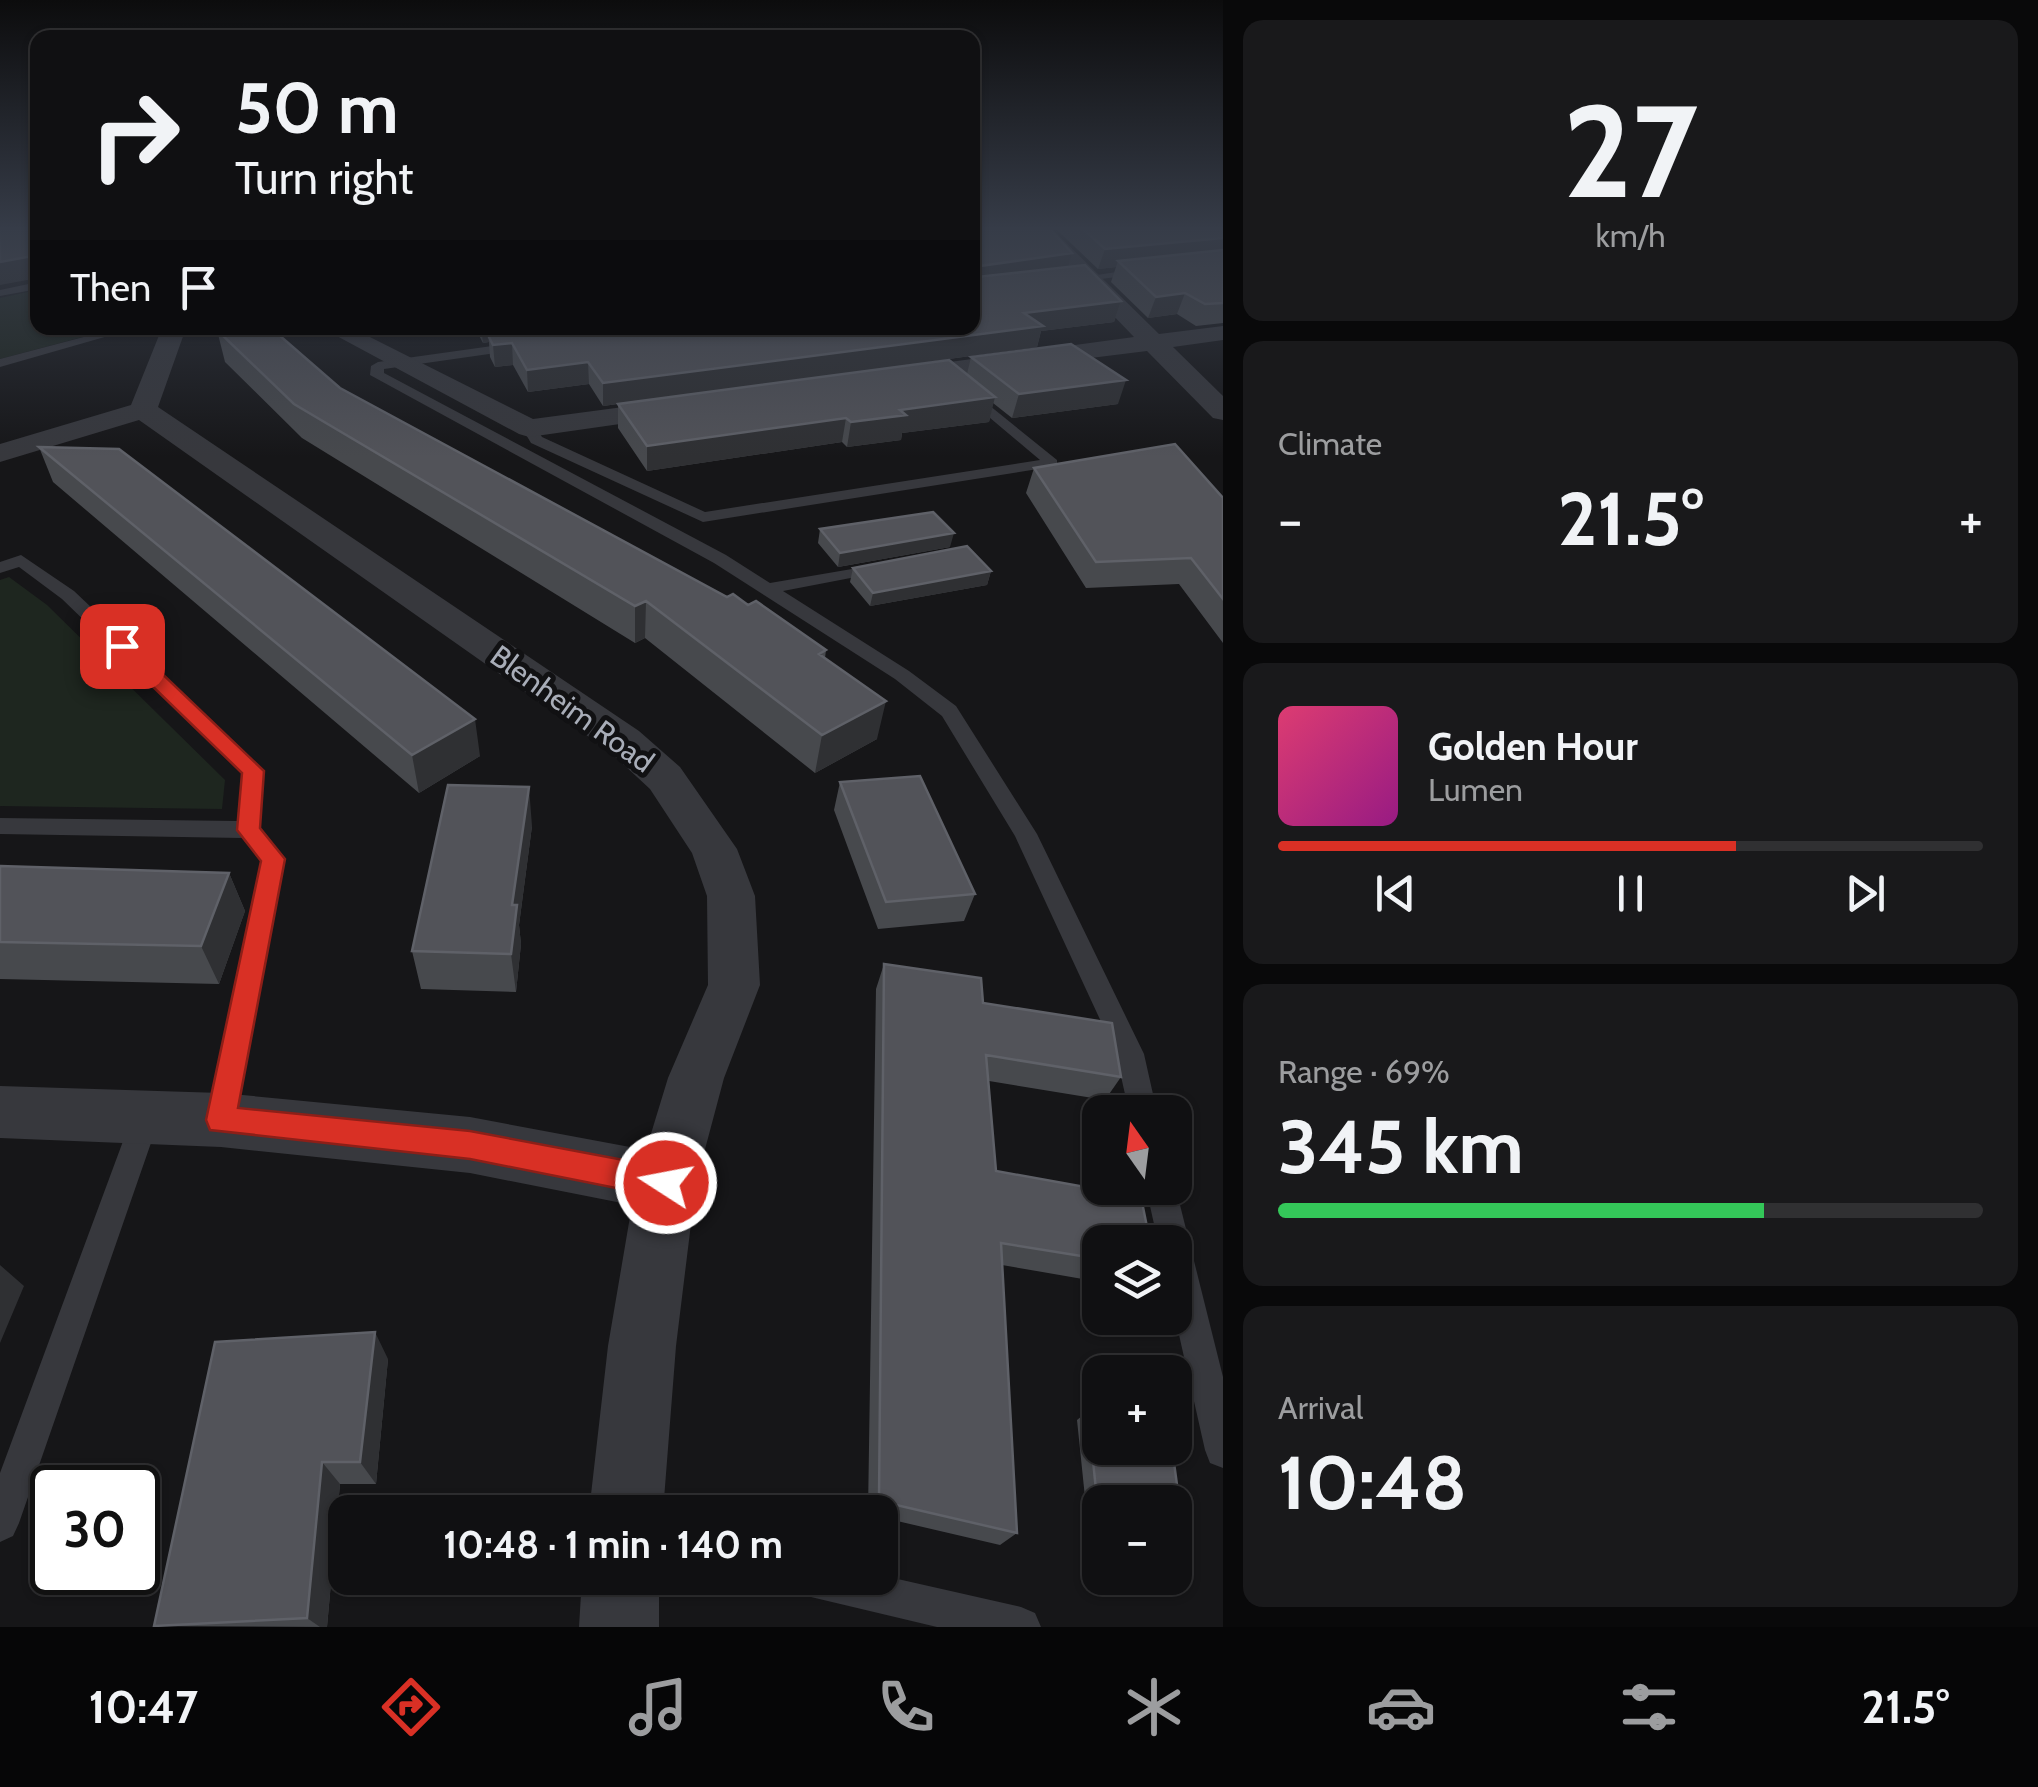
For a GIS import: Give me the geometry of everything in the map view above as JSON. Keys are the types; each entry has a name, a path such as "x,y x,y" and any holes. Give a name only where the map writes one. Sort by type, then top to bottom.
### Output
{"street":[{"path":"1117,305 1223,412"},
{"path":"864,382 1223,332"},
{"path":"0,453 143,410 171,335"},
{"path":"348,335 528,428 706,404"},
{"name":"Blenheim Road","path":"143,410 624,742 664,778 714,848 730,896 734,985 696,1078 666,1183 642,1346 628,1495"},
{"path":"0,1112 221,1120 470,1145 666,1183"},
{"path":"619,1627 620,1595"}],"lane":[{"path":"0,363 104,335"},
{"path":"536,344 400,360 378,366 377,375 767,589 902,675 949,711 1026,834 1130,1054 1140,1095"},
{"path":"528,428 536,440 704,517 1052,463 943,371"},
{"path":"0,568 20,560 68,595 253,771 248,830 273,859 221,1120"},
{"path":"767,589 901,563"},
{"path":"0,826 248,830"},
{"path":"0,1523 146,1117"},
{"path":"1192,1320 1223,1450"},
{"path":"884,1595 1020,1627"}],"shaded area":[{"path":"0,305 30,305 30,335 90,335 0,359"},
{"path":"9,577 47,605 225,780 222,809 0,806 0,580"}],"building":[{"path":"980,305 1089,305 1024,313 1043,326 980,334"},
{"path":"222,335 279,335 340,388 727,597 733,594 748,605 756,601 826,650 819,654 886,701 822,735 646,601 635,606 294,404"},
{"path":"488,335 974,335 603,383 588,362 527,370 512,343 493,345"},
{"path":"1071,344 1126,380 1019,394 971,357"},
{"path":"949,360 995,397 900,410 906,415 851,422 846,418 647,446 618,404"},
{"path":"1175,444 1223,498 1223,599 1191,558 1096,562 1034,468"},
{"path":"39,447 119,449 475,719 412,755"},
{"path":"933,512 954,533 840,553 820,529"},
{"path":"967,546 991,571 873,593 853,568"},
{"path":"920,776 975,894 886,902 840,782"},
{"path":"448,785 529,787 512,905 517,905 511,954 412,951"},
{"path":"0,866 229,873 201,946 0,942"},
{"path":"884,964 981,978 983,1003 1112,1023 1121,1077 986,1055 996,1171 1082,1186 1082,1205 1143,1205 1147,1225 1082,1225 1082,1256 1001,1243 1017,1533 898,1505 898,1495 879,1495"},
{"path":"375,1332 360,1462 322,1462 307,1618 154,1626 215,1342"},
{"path":"1093,1465 1174,1465 1177,1485 1095,1485"}],"route":[{"path":"122,646 253,771 248,830 273,859 221,1120 470,1145 666,1183"}]}
